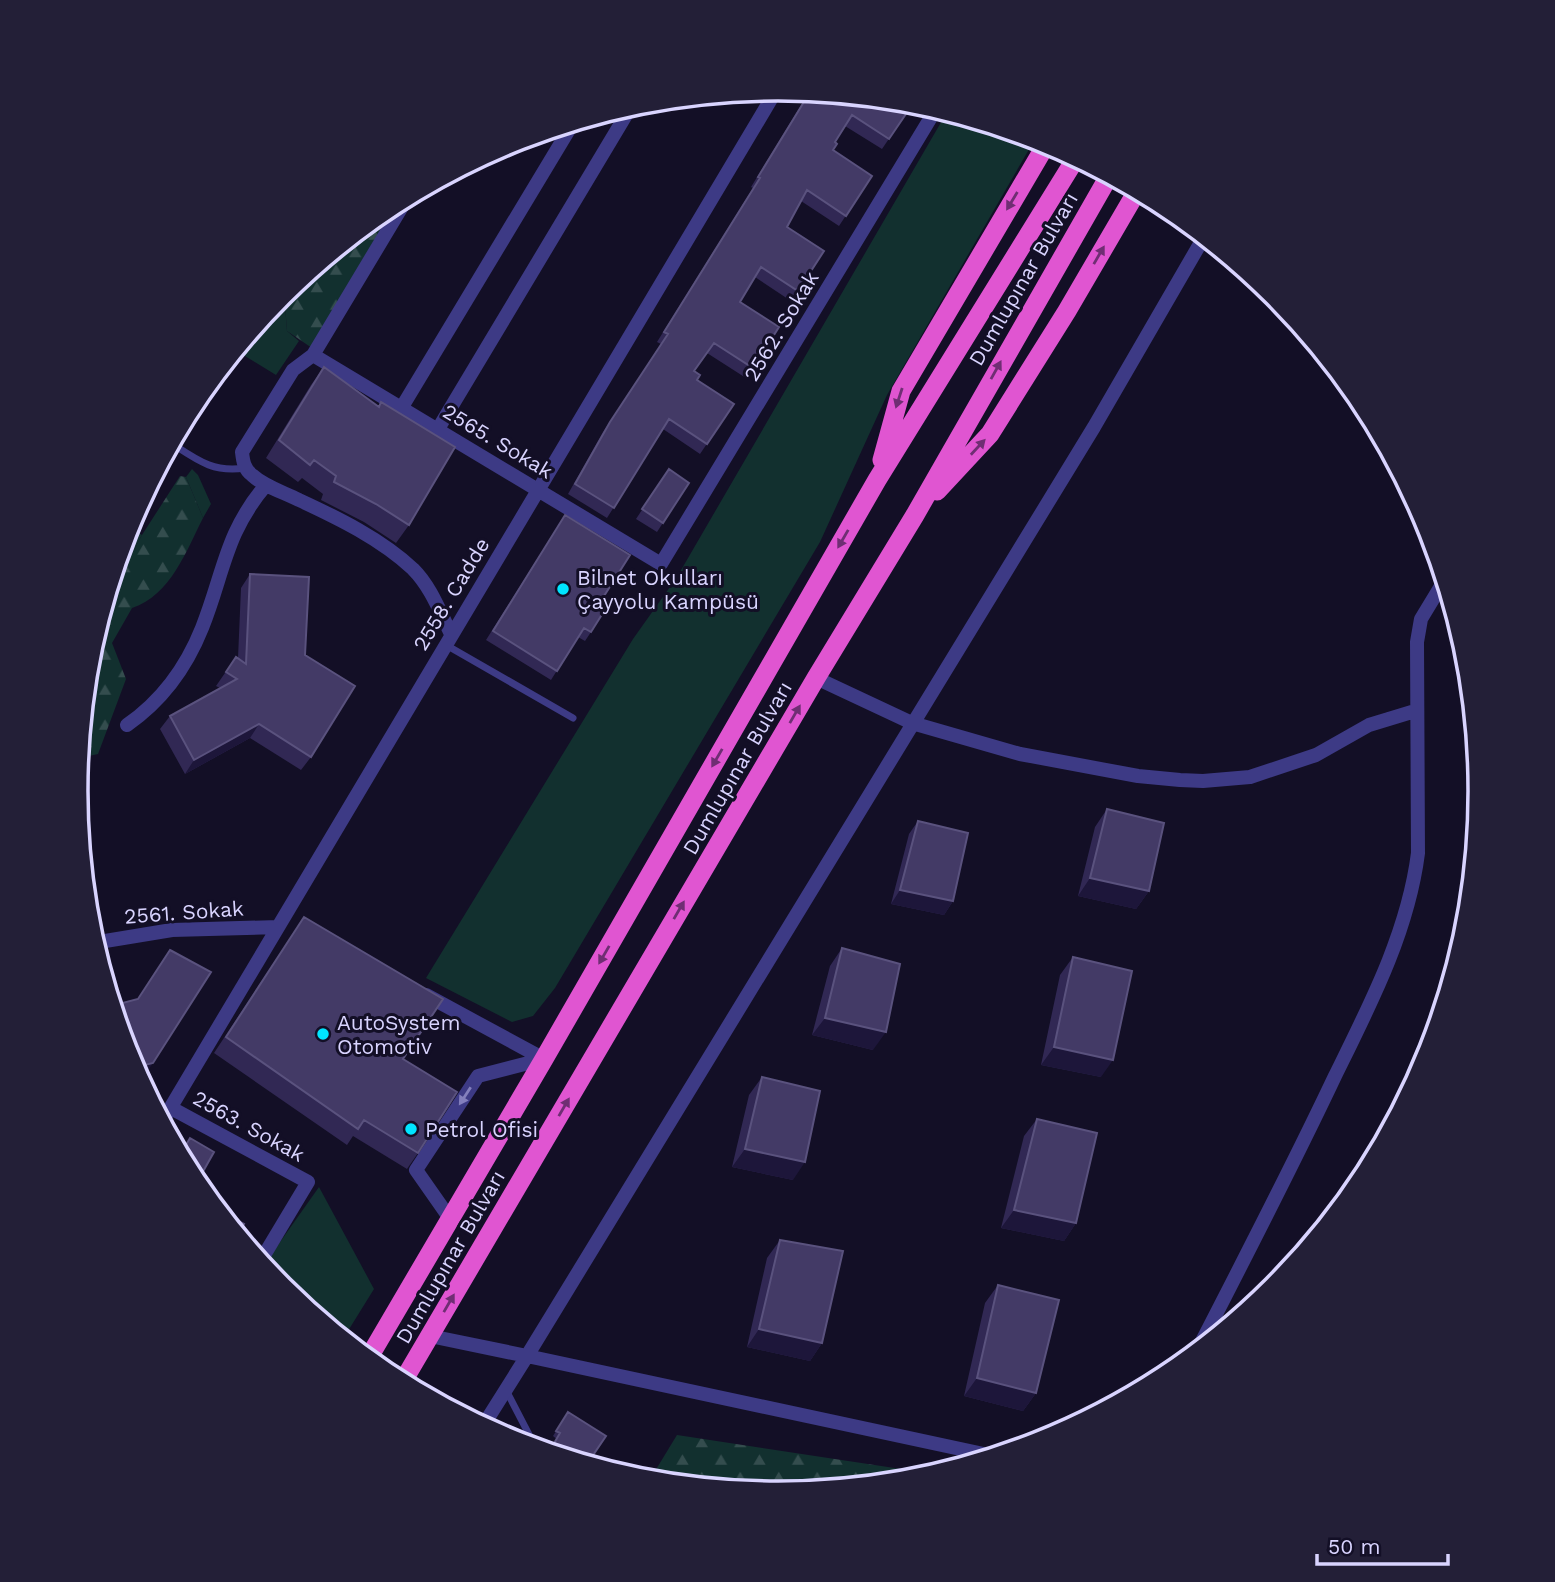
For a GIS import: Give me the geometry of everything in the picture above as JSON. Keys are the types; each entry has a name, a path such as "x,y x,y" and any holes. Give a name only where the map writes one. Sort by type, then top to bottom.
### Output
{"highway":[{"path":"877,480 901,391 1041,154"},
{"name":"Dumlupınar Bulvarı","path":"373,1350 877,480 1071,167"},
{"name":"Dumlupınar Bulvarı","path":"408,1374 816,678 915,515 1105,184"},
{"path":"915,515 990,434 1067,311 1132,199"}],"street":[{"name":"2558. Cadde","path":"167,1112 286,922 448,639 770,101"},
{"path":"438,429 624,119"},
{"name":"2562. Sokak","path":"661,564 930,119"},
{"path":"402,407 565,135"},
{"path":"397,215 313,355 293,370 242,452 250,474 266,485 351,526 401,559 421,578 448,639"},
{"path":"489,1417 1094,427 1199,245"},
{"name":"2565. Sokak","path":"313,355 661,564"},
{"path":"127,725 166,691 186,662 203,626 231,540 249,506 266,485"},
{"path":"1208,1330 1279,1194 1385,973 1415,876 1418,853 1415,711 1417,642 1421,619 1438,591"},
{"path":"816,678 912,723 1020,754 1138,776 1203,781 1250,777 1295,763 1317,755 1369,725 1415,711"},
{"name":"2561. Sokak","path":"104,941 172,930 286,922"},
{"path":"414,988 544,1059"},
{"path":"451,1220 416,1170 478,1076 544,1059"},
{"name":"2563. Sokak","path":"172,1121 308,1182 265,1253"},
{"path":"430,1336 973,1452"}],"lane":[{"path":"179,448 212,468 246,468"},
{"path":"448,639 573,718"},
{"path":"506,1390 530,1434"}],"green space":[{"path":"942,121 1029,149 887,395 820,542 555,988 533,1016 512,1022 426,978 633,639 677,577"},
{"path":"383,225 312,348 287,331 285,308 323,272"},
{"path":"285,308 287,331 299,341 276,375 243,355"},
{"path":"192,469 198,475 211,504 203,518 186,477"},
{"path":"180,476 186,477 203,518 167,583 146,602 132,608 112,643 126,679 98,754 89,756 93,701 111,612 124,569 142,535"},
{"path":"138,533 142,535 124,569"},
{"path":"319,1187 374,1289 348,1331 269,1257"},
{"path":"677,1435 903,1469 823,1480 778,1481 732,1480 656,1470"}],"building":[{"path":"804,102 906,113 889,139 852,115 833,150 872,176 846,216 807,190 787,227 824,251 798,291 761,267 740,302 779,327 753,368 714,343 694,371 700,375 697,380 734,404 707,444 669,419 614,508 575,484 610,422 668,334 664,332 760,178 758,177"},
{"path":"324,367 379,407 381,402 455,447 409,525 334,482 336,476 314,460 310,465 279,440"},
{"path":"669,469 689,483 663,523 642,509"},
{"name":"Bilnet Okulları Çayyolu Kampüsü","path":"565,515 630,555 599,604 606,608 591,632 584,628 557,671 493,631"},
{"path":"250,574 309,577 305,655 355,686 311,757 259,724 194,760 170,716 237,679 226,672 236,657 246,664"},
{"path":"1107,809 1164,823 1149,891 1090,878"},
{"path":"918,821 968,833 953,901 900,890"},
{"name":"AutoSystem Otomotiv","path":"304,917 443,999 403,1059 457,1092 418,1153 364,1120 358,1129 226,1037"},
{"path":"842,948 900,964 886,1032 825,1018"},
{"path":"170,950 211,972 153,1063 145,1065 121,1003 138,999"},
{"path":"1073,957 1132,971 1113,1060 1054,1047"},
{"path":"762,1077 820,1091 805,1162 745,1149"},
{"path":"1037,1119 1097,1133 1076,1223 1014,1210"},
{"path":"190,1138 214,1152 203,1172 186,1145"},
{"path":"780,1240 843,1251 822,1343 759,1329"},
{"path":"998,1285 1059,1300 1036,1393 977,1378"},
{"path":"568,1412 606,1436 593,1455 554,1443 560,1433 556,1431"}],"place":[{"name":"Bilnet Okulları Çayyolu Kampüsü","path":"563,589"},
{"name":"AutoSystem Otomotiv","path":"323,1034"},
{"name":"Petrol Ofisi","path":"411,1129"}]}
